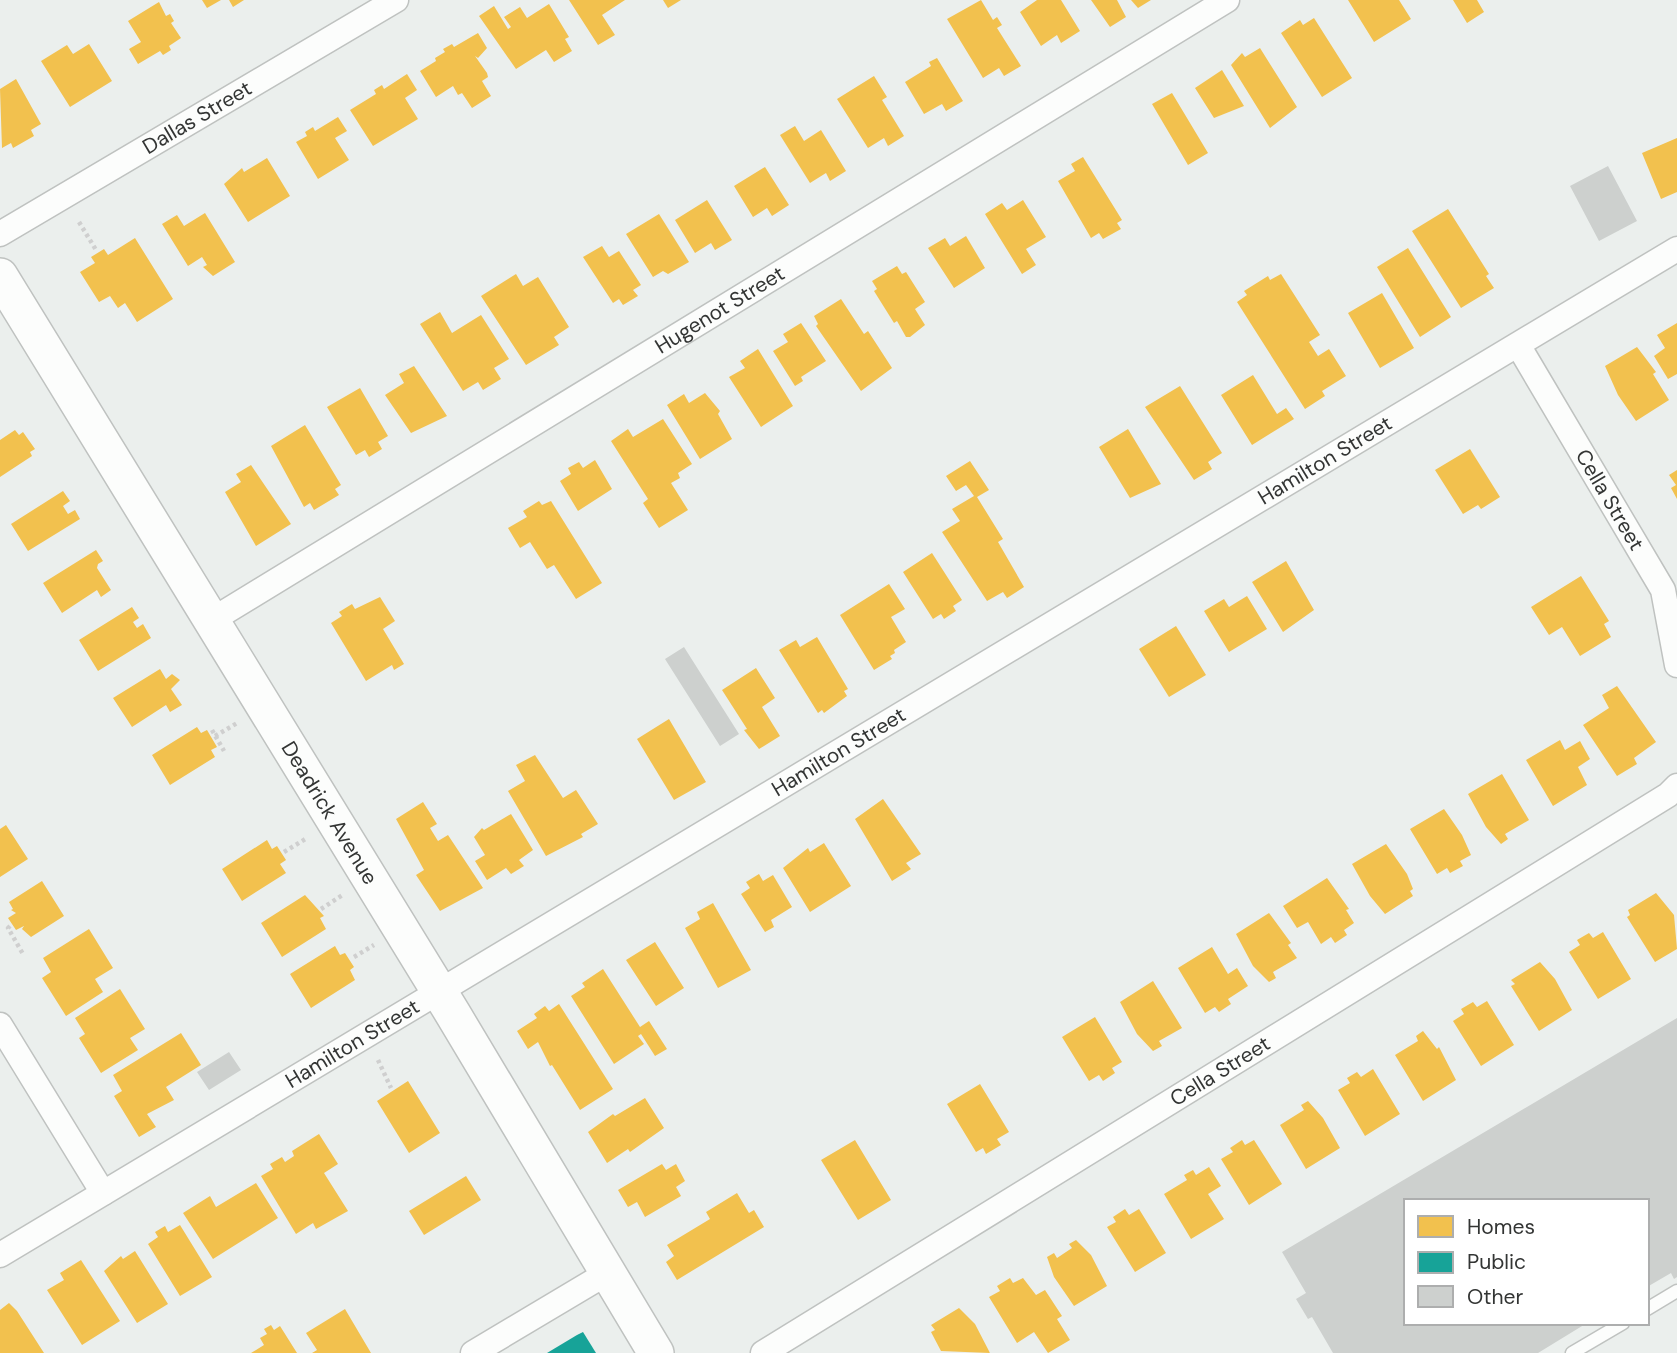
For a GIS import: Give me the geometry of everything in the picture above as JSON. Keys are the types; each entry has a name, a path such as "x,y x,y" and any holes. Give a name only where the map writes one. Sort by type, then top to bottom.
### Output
{"street":[{"name":"Dallas Street","path":"0,234 396,0"},
{"name":"Hugenot Street","path":"212,620 1227,0"},
{"name":"Hamilton Street","path":"0,1255 1677,249"},
{"name":"Deadrick Avenue","path":"0,276 439,992 656,1353"},
{"name":"Cella Street","path":"1518,345 1663,590 1677,665"},
{"name":"Cella Street","path":"763,1353 1668,795 1677,786"},
{"path":"0,1025 103,1193"},
{"path":"473,1353 609,1272"}],"lane":[{"path":"1649,1308 1677,1291"},
{"path":"1572,1353 1620,1325"}],"path":[{"path":"79,222 96,250"},
{"path":"215,736 239,722"},
{"path":"212,730 224,751"},
{"path":"284,852 310,836"},
{"path":"321,909 346,893"},
{"path":"10,926 8,928 23,954"},
{"path":"354,957 376,943"},
{"path":"376,1057 391,1088"}],"building: Homes":[{"path":"202,0 221,0 207,8"},
{"path":"229,0 244,0 233,7"},
{"path":"569,0 625,0 602,15 615,35 598,45"},
{"path":"663,0 681,0 668,8"},
{"path":"981,0 993,20 997,17 1002,25 997,28 1021,66 1004,76 999,68 983,78 947,19"},
{"path":"1037,0 1061,0 1080,31 1061,43 1057,35 1041,46 1020,12"},
{"path":"1091,0 1117,0 1126,17 1110,27"},
{"path":"1131,0 1151,0 1138,8"},
{"path":"1348,0 1399,0 1411,19 1374,42"},
{"path":"1453,0 1477,0 1484,12 1467,23"},
{"path":"159,2 166,16 170,14 174,21 171,23 181,38 169,46 171,50 163,55 160,51 138,64 129,49 141,42 128,21"},
{"path":"549,4 569,37 565,39 572,51 554,62 546,50 516,69 479,16 494,6 508,29 511,27 504,17 520,7 527,18"},
{"path":"1314,18 1352,78 1322,97 1281,33 1300,20 1303,25"},
{"path":"478,33 487,48 478,58 475,56 487,73 488,77 482,81 491,96 472,108 462,93 458,95 453,86 436,97 420,71 436,61 435,58 445,52 443,49 452,44 454,47"},
{"path":"89,44 112,81 70,107 41,61 67,45 73,54"},
{"path":"1260,48 1297,107 1270,128 1231,65 1242,53 1245,57"},
{"path":"937,58 963,101 946,111 942,104 924,114 905,82 931,66 929,62"},
{"path":"1222,70 1244,106 1214,118 1195,88"},
{"path":"407,74 417,90 405,98 418,119 373,146 350,110 376,94 374,90 382,85 384,89"},
{"path":"874,76 887,97 882,100 904,136 888,146 884,138 868,148 837,99"},
{"path":"16,79 41,124 31,130 34,136 13,148 11,143 2,148 0,89"},
{"path":"1172,93 1208,153 1188,165 1152,104"},
{"path":"338,117 347,131 335,138 349,160 318,179 296,142 307,136 305,132 313,127 315,131"},
{"path":"795,126 804,141 821,130 846,171 830,181 826,173 810,183 780,135"},
{"path":"1677,138 1677,192 1661,199 1642,153"},
{"path":"1083,157 1122,220 1117,223 1121,229 1103,239 1099,233 1091,238 1058,181 1075,171 1071,164"},
{"path":"267,158 290,196 248,222 224,184 242,168 244,172"},
{"path":"765,167 789,205 772,216 767,208 753,217 734,186"},
{"path":"707,200 732,240 715,250 711,243 695,253 675,220"},
{"path":"1023,200 1046,237 1026,249 1036,265 1022,274 985,214 1002,203 1007,210"},
{"path":"1448,209 1489,274 1486,276 1494,288 1461,308 1412,231"},
{"path":"205,213 235,262 213,276 203,267 207,265 202,257 188,266 162,224 177,215 184,226"},
{"path":"659,214 689,262 668,274 663,271 653,277 626,234"},
{"path":"966,236 985,268 954,288 928,248 945,238 950,246"},
{"path":"135,238 173,299 137,322 125,303 118,308 110,296 99,302 80,272 95,263 91,257 104,249 108,255"},
{"path":"602,246 609,257 619,251 641,285 633,290 638,296 623,305 619,299 613,303 583,257"},
{"path":"1408,248 1451,317 1420,337 1377,267"},
{"path":"897,266 902,274 906,272 925,302 915,309 925,325 910,337 906,337 897,321 894,323 874,291 877,289 872,281"},
{"path":"516,274 523,286 538,277 569,327 554,337 559,345 526,365 481,296"},
{"path":"1281,274 1320,335 1309,342 1318,356 1329,349 1346,376 1322,391 1325,396 1305,409 1237,302 1247,295 1244,291 1268,276 1270,280"},
{"path":"1382,293 1414,348 1380,368 1348,313"},
{"path":"841,299 864,334 868,331 892,368 861,391 816,326 818,324 814,316"},
{"path":"440,312 452,333 481,315 509,359 494,368 501,379 483,390 478,382 463,391 420,324"},
{"path":"801,323 826,361 801,377 803,381 795,386 773,351 788,342 783,334"},
{"path":"1677,323 1677,374 1668,379 1654,356 1665,348 1657,335"},
{"path":"1637,347 1656,372 1653,374 1669,400 1636,421 1618,395 1605,366"},
{"path":"758,349 793,406 761,427 729,377 745,368 740,361"},
{"path":"414,366 447,416 411,433 385,395 404,383 399,374"},
{"path":"1253,375 1277,414 1286,408 1294,419 1252,445 1221,395"},
{"path":"1180,386 1222,453 1208,462 1212,469 1194,480 1145,407"},
{"path":"360,388 388,436 378,442 382,449 369,457 365,450 356,455 327,407"},
{"path":"705,393 720,411 718,414 732,439 700,459 667,405 684,394 689,403"},
{"path":"663,419 692,464 678,473 680,478 671,483 688,510 659,528 643,503 648,499 611,441 628,429 633,437"},
{"path":"305,425 341,485 335,489 339,495 314,510 310,503 304,507 271,446"},
{"path":"1128,429 1161,484 1130,498 1099,447"},
{"path":"15,430 19,435 23,432 35,449 30,452 32,456 0,477 0,440"},
{"path":"1470,449 1500,497 1481,509 1478,505 1463,514 1435,470"},
{"path":"595,460 612,489 578,511 560,481 571,474 568,468 579,462 583,468"},
{"path":"970,461 989,490 977,497 1003,539 998,542 1024,587 1007,598 1003,592 987,601 942,532 960,521 952,509 974,496 966,485 956,491 946,476"},
{"path":"251,465 291,524 256,546 225,492 241,482 236,474"},
{"path":"1677,470 1677,499 1671,488 1676,485 1669,475"},
{"path":"63,491 70,501 63,506 68,514 75,510 80,519 28,551 11,524"},
{"path":"539,501 542,505 551,501 602,583 576,599 554,565 547,569 530,542 520,548 508,528 527,517 523,511"},
{"path":"96,550 103,561 97,568 111,590 101,597 97,590 62,613 43,583"},
{"path":"932,553 962,600 953,606 956,611 944,619 941,614 933,619 903,572"},
{"path":"1286,561 1314,610 1283,632 1252,582"},
{"path":"1581,576 1609,621 1604,624 1611,637 1580,656 1562,627 1549,635 1531,607"},
{"path":"889,584 905,609 891,617 906,642 894,650 895,653 890,656 892,659 874,670 840,615"},
{"path":"1247,596 1267,629 1229,652 1204,611 1224,599 1229,607"},
{"path":"380,597 395,621 383,629 404,664 394,670 392,665 366,681 331,623 342,616 339,612 352,604 355,609"},
{"path":"132,607 139,618 133,622 137,628 143,624 151,638 98,671 79,640"},
{"path":"1176,626 1206,675 1169,697 1139,649"},
{"path":"817,637 848,689 844,691 847,696 824,713 822,710 818,713 779,650 796,640 800,647"},
{"path":"756,668 775,698 762,707 780,736 759,749 744,730 747,729 722,690"},
{"path":"160,669 166,679 172,674 180,680 171,689 182,705 170,712 166,705 132,727 113,698"},
{"path":"1617,686 1656,742 1634,758 1637,764 1617,776 1583,725 1609,708 1602,695"},
{"path":"669,719 706,782 674,800 637,739"},
{"path":"197,727 201,733 207,730 217,747 211,750 215,757 170,785 152,755"},
{"path":"1560,740 1565,750 1580,741 1590,759 1578,767 1587,785 1553,806 1526,760"},
{"path":"535,755 563,798 576,790 598,824 581,834 583,837 546,856 508,791 525,781 516,765"},
{"path":"1502,774 1529,820 1505,834 1508,839 1501,844 1486,827 1468,794"},
{"path":"883,799 921,854 906,863 911,869 892,881 855,819"},
{"path":"423,802 437,824 430,828 438,841 448,835 483,888 440,911 416,875 424,870 396,819"},
{"path":"1444,809 1462,835 1471,855 1460,861 1463,866 1450,873 1447,868 1437,874 1410,829"},
{"path":"511,814 533,850 519,860 524,866 511,874 506,868 487,880 475,861 485,855 474,837 482,828 484,830"},
{"path":"6,825 28,859 0,877 0,829"},
{"path":"267,840 272,849 277,846 286,860 280,864 286,873 242,901 222,869"},
{"path":"824,843 851,886 810,912 783,868 808,848 810,852"},
{"path":"1386,844 1407,874 1413,896 1385,914 1370,896 1352,864"},
{"path":"759,874 763,881 773,875 792,907 771,920 774,927 765,932 741,894 750,888 746,882"},
{"path":"1327,878 1349,909 1346,910 1354,923 1344,930 1347,935 1335,943 1331,937 1321,944 1308,922 1297,928 1283,906"},
{"path":"42,881 64,916 31,937 22,929 24,926 16,930 8,918 16,913 11,910 13,909 9,902"},
{"path":"1656,893 1674,915 1677,949 1655,962 1627,917 1630,915 1628,910"},
{"path":"305,895 324,916 320,918 326,929 282,957 261,923"},
{"path":"713,903 751,970 718,988 685,928 700,919 697,912"},
{"path":"1269,913 1291,943 1288,945 1297,958 1273,972 1276,978 1269,982 1253,966 1236,934"},
{"path":"89,929 113,968 95,979 103,992 66,1016 42,978 51,972 43,958"},
{"path":"1603,932 1631,979 1598,999 1569,952 1580,945 1577,940 1589,933 1593,938"},
{"path":"655,942 684,988 656,1006 626,960"},
{"path":"335,946 340,955 345,953 354,967 350,970 355,980 311,1008 290,974"},
{"path":"1212,947 1228,974 1237,968 1248,986 1228,999 1231,1004 1219,1012 1215,1007 1205,1013 1178,968"},
{"path":"1540,962 1555,979 1572,1010 1539,1031 1511,986 1515,984 1511,980"},
{"path":"603,969 640,1027 649,1021 667,1049 655,1056 641,1034 638,1036 644,1044 614,1064 571,996 585,987 582,983"},
{"path":"1153,981 1182,1028 1159,1041 1162,1046 1153,1051 1137,1034 1120,1002"},
{"path":"120,989 145,1029 130,1038 138,1050 101,1073 79,1038 85,1034 75,1018"},
{"path":"1487,1001 1514,1045 1481,1066 1453,1021 1464,1014 1461,1009 1473,1002 1477,1007"},
{"path":"559,1004 613,1089 580,1110 552,1065 550,1066 538,1042 528,1049 517,1031 537,1018 534,1014 545,1006 549,1011"},
{"path":"1095,1017 1122,1062 1112,1068 1115,1073 1103,1081 1099,1075 1089,1081 1062,1037"},
{"path":"1423,1031 1437,1049 1439,1047 1456,1080 1423,1101 1395,1055 1418,1041 1416,1036"},
{"path":"181,1033 201,1065 166,1087 174,1100 147,1114 156,1127 139,1137 114,1096 122,1091 113,1075"},
{"path":"1373,1069 1400,1114 1365,1136 1338,1090 1350,1083 1347,1078 1357,1072 1361,1077"},
{"path":"408,1081 440,1133 409,1153 377,1101"},
{"path":"980,1084 1009,1132 997,1139 1001,1145 986,1154 983,1148 976,1152 947,1104"},
{"path":"645,1098 664,1128 630,1152 628,1149 607,1163 588,1132 613,1114 615,1116"},
{"path":"1308,1101 1323,1118 1340,1148 1306,1169 1280,1125 1304,1110 1301,1105"},
{"path":"319,1134 338,1164 324,1173 348,1211 316,1229 313,1223 296,1234 261,1176 273,1169 270,1164 282,1157 285,1162 294,1156 292,1151"},
{"path":"855,1140 891,1200 858,1220 821,1160"},
{"path":"1242,1140 1245,1145 1254,1140 1282,1184 1249,1205 1221,1159 1233,1152 1230,1148"},
{"path":"662,1164 666,1170 676,1164 685,1181 676,1187 681,1196 645,1217 637,1202 628,1207 618,1190"},
{"path":"1209,1167 1221,1186 1208,1194 1224,1219 1191,1239 1164,1194 1187,1180 1184,1175 1193,1170 1196,1175"},
{"path":"466,1176 481,1200 424,1235 409,1211"},
{"path":"256,1183 278,1218 213,1259 183,1213 210,1196 216,1207"},
{"path":"737,1193 749,1213 754,1210 764,1227 677,1280 666,1262 674,1256 667,1245 710,1219 706,1212"},
{"path":"1125,1209 1129,1215 1139,1209 1166,1253 1135,1272 1107,1227 1116,1222 1113,1217"},
{"path":"180,1225 212,1277 180,1296 148,1244 158,1237 155,1232 165,1226 168,1232"},
{"path":"1076,1240 1091,1255 1107,1286 1074,1306 1054,1277 1047,1257 1054,1253 1057,1258 1072,1248 1069,1244"},
{"path":"135,1251 168,1304 137,1323 104,1271 121,1256 123,1259"},
{"path":"81,1260 120,1321 82,1345 47,1290 64,1280 60,1273"},
{"path":"1010,1278 1013,1283 1023,1278 1036,1295 1045,1290 1062,1316 1057,1319 1070,1340 1048,1353 1034,1332 1017,1343 989,1297 1000,1291 997,1286"},
{"path":"9,1303 44,1353 0,1353 0,1310"},
{"path":"959,1308 975,1324 990,1353 941,1351 931,1332 935,1330 931,1325"},
{"path":"345,1309 371,1353 312,1353 317,1350 306,1333"},
{"path":"271,1325 274,1330 280,1326 297,1353 251,1353 264,1345 260,1338 267,1334 264,1329"}],"building: Public":[{"path":"583,1332 596,1353 547,1353 577,1335"}],"building: Other":[{"path":"1608,166 1637,221 1599,241 1570,186"},
{"path":"684,647 739,734 720,746 665,659"},
{"path":"1677,1018 1677,1277 1674,1279 1671,1273 1649,1286 1649,1199 1404,1199 1404,1325 1584,1325 1538,1353 1333,1353 1312,1317 1308,1319 1296,1299 1306,1293 1282,1252"},
{"path":"229,1052 241,1070 209,1090 197,1072"}]}
